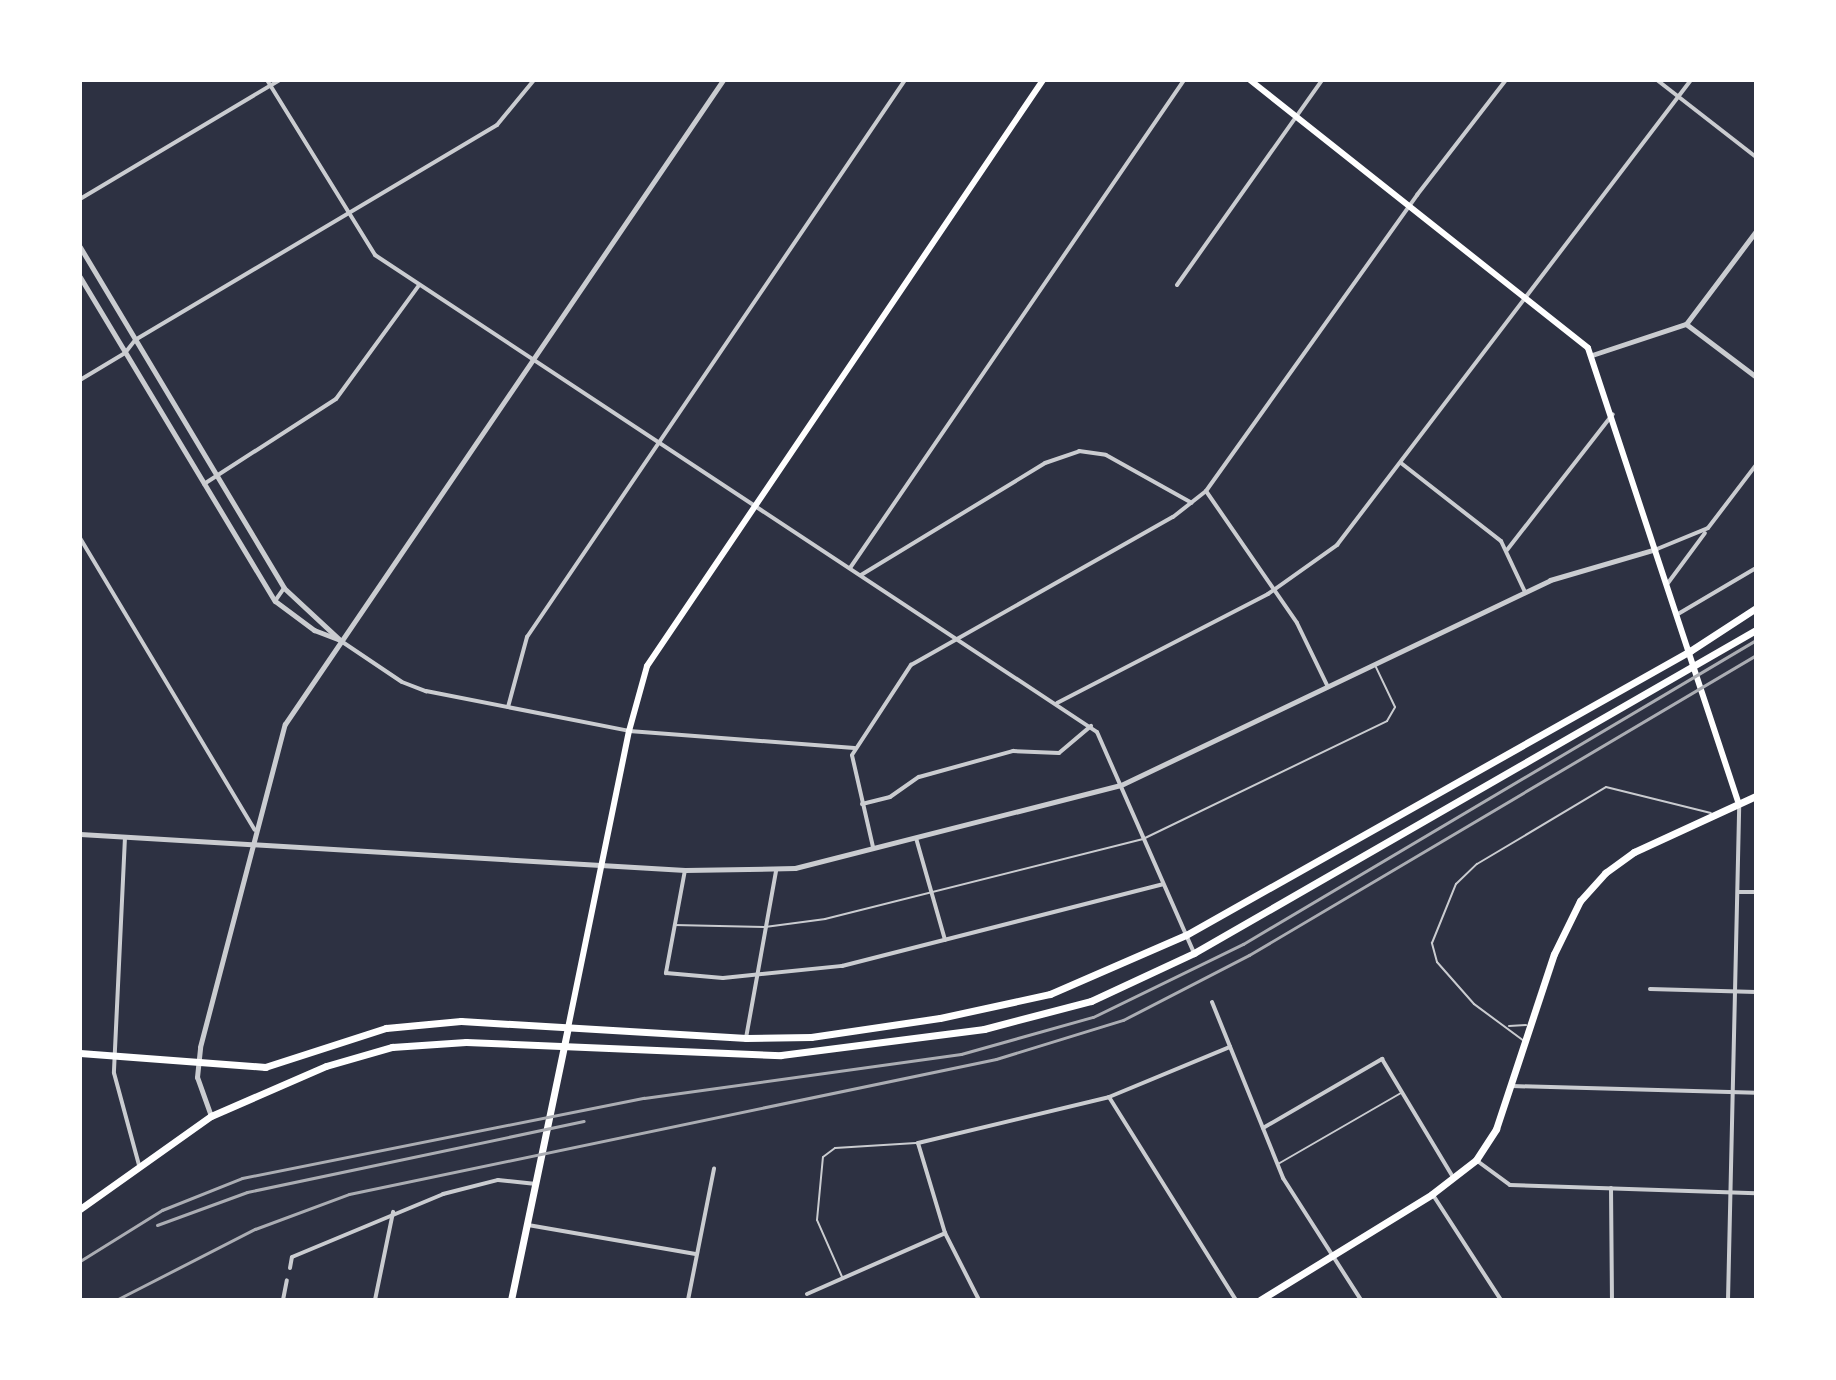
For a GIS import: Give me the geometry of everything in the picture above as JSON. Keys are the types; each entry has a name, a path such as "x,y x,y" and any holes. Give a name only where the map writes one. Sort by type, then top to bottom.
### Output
{"main road":[{"path":"511,1300 629,731 655,652 1043,80"},
{"path":"1250,80 1525,297 1592,355 1738,801"},
{"path":"80,1053 198,1063 279,1064 352,1037 413,1024 461,1021 746,1038 845,1033 1017,1002 1085,981 1186,935 1690,651 1756,608"},
{"path":"80,1209 211,1116 326,1066 392,1047 438,1042 747,1056 890,1044 1057,1012 1120,990 1194,953 1426,823 1756,630"},
{"path":"1260,1300 1432,1194 1476,1160 1496,1129 1561,935 1592,886 1634,852 1711,813 1756,796"},
{"path":"1417,805 1426,823"}],"street":[{"path":"267,80 370,250 1091,726 1102,738 1194,953"},
{"path":"80,199 280,80"},
{"path":"80,380 125,353 135,340 497,125 534,80"},
{"path":"211,1116 200,1089 198,1063 255,830 285,724 723,80"},
{"path":"508,707 522,645 905,80"},
{"path":"850,568 1184,80"},
{"path":"1177,285 1322,80"},
{"path":"873,850 852,763 854,748 911,665 954,637 1193,503 1206,491 1410,207 1506,80"},
{"path":"1657,80 1756,157"},
{"path":"1057,703 1274,588 1337,545 1691,80"},
{"path":"1592,355 1686,324 1756,231"},
{"path":"80,247 284,588 341,641"},
{"path":"80,277 275,601 314,630 341,641 415,687 629,731 854,748"},
{"path":"204,484 336,399 419,285"},
{"path":"1686,324 1756,377"},
{"path":"1506,551 1613,414"},
{"path":"861,575 1057,457 1079,451 1106,455 1193,503"},
{"path":"1401,463 1501,541 1525,592"},
{"path":"1668,583 1756,465"},
{"path":"1206,491 1302,631 1328,687"},
{"path":"80,834 601,866 776,871 873,850 1121,785 1525,592 1564,575 1657,549 1708,528"},
{"path":"80,538 255,830"},
{"path":"1678,614 1756,568"},
{"path":"275,601 284,588"},
{"path":"862,804 890,797 919,777 1013,751 1059,753 1091,726"},
{"path":"1728,1300 1739,892 1738,801"},
{"path":"125,837 113,1055 119,1102 139,1165"},
{"path":"916,838 945,940"},
{"path":"685,870 666,973 755,977 842,966 1164,883"},
{"path":"746,1038 776,871"},
{"path":"1739,892 1756,892"},
{"path":"1650,989 1756,992"},
{"path":"1212,1002 1277,1165 1361,1300"},
{"path":"979,1300 945,1233 918,1143 1109,1097 1230,1047"},
{"path":"1263,1128 1382,1059 1454,1179"},
{"path":"1512,1086 1756,1093"},
{"path":"1109,1097 1236,1300"},
{"path":"1476,1160 1505,1184 1756,1193"},
{"path":"688,1300 714,1169"},
{"path":"290,1268 292,1257 393,1212 489,1181 536,1185"},
{"path":"1611,1188 1612,1300"},
{"path":"1432,1194 1501,1300"},
{"path":"375,1300 393,1212"},
{"path":"528,1225 696,1254"},
{"path":"807,1294 945,1233"},
{"path":"283,1300 287,1280"}],"lane":[{"path":"673,925 765,927 825,919 1143,839 1387,721 1395,707 1374,664"},
{"path":"1525,1043 1508,1026 1474,1004 1433,952 1443,907 1465,875 1606,787 1711,813"},
{"path":"1508,1026 1531,1025"},
{"path":"1277,1165 1402,1093"},
{"path":"844,1280 817,1220 823,1157 835,1148 918,1143"}],"railway":[{"path":"80,1261 162,1210 242,1178 644,1098 961,1054 1093,1017 1243,944 1756,640"},
{"path":"116,1300 255,1229 349,1194 996,1059 1123,1020 1249,955 1756,655"},
{"path":"157,1225 247,1192 584,1121"}]}
